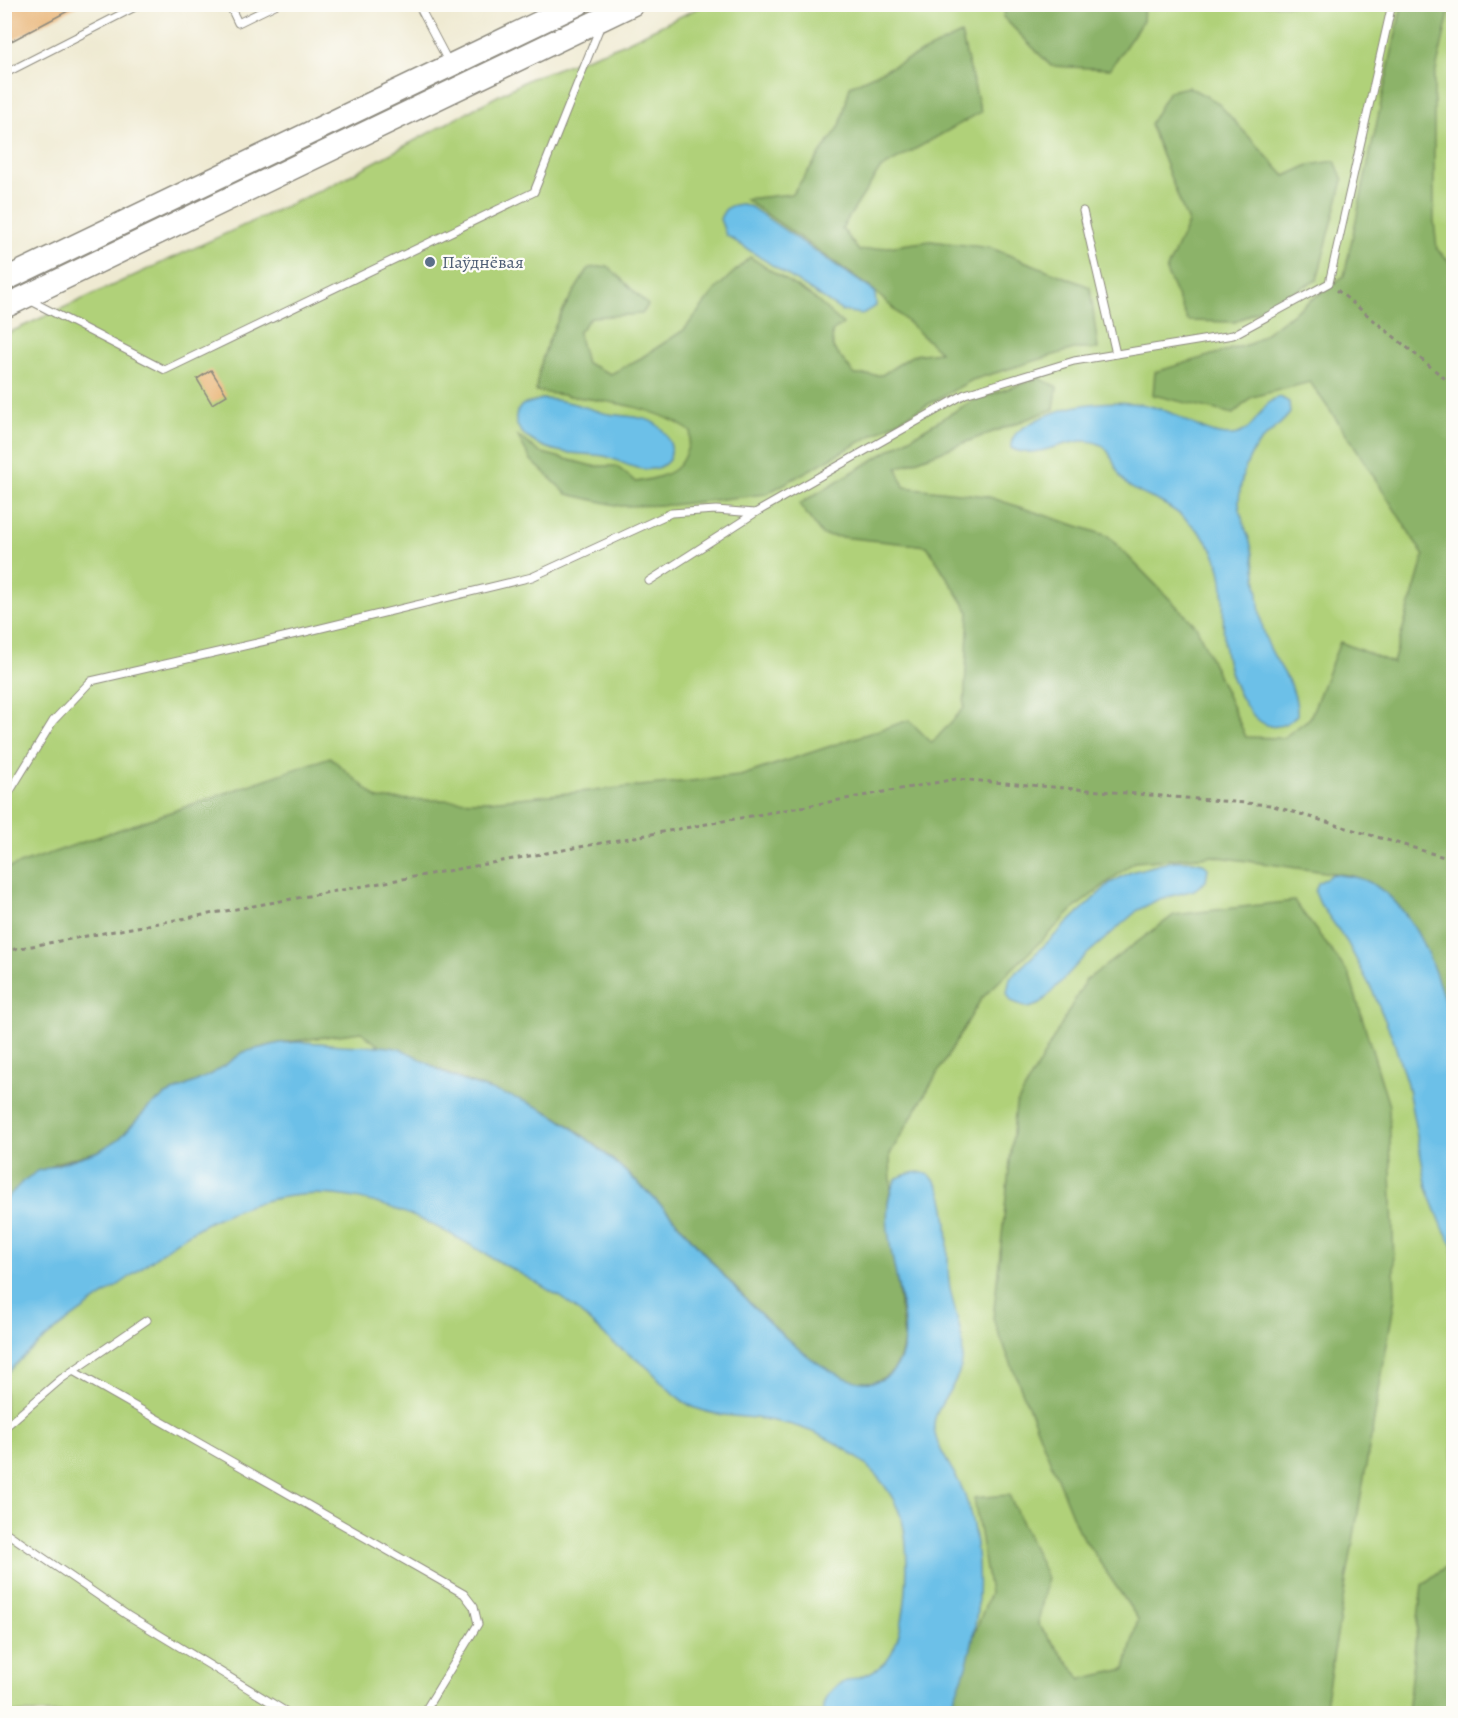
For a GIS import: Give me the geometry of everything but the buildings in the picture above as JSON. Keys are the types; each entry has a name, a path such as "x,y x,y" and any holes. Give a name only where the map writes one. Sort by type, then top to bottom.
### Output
{"highway":[{"path":"4,280 578,4"},
{"path":"14,302 633,4"}],"lane":[{"path":"4,74 141,4"},
{"path":"229,4 238,22 277,4"},
{"path":"418,4 450,66"},
{"path":"649,581 755,513 965,394 1074,361 1233,335 1329,283 1392,4"},
{"path":"14,302 165,370 534,192 603,19"},
{"path":"1083,211 1116,354"},
{"path":"4,801 53,721 91,681 532,577 671,513 716,510 755,513"},
{"path":"4,1428 73,1371 147,1320"},
{"path":"73,1371 464,1594 474,1607 478,1624 423,1713"},
{"path":"4,1531 127,1615 290,1713"}],"path":[{"path":"1329,283 1454,386"},
{"path":"4,951 956,779 1270,805 1454,860"}],"green space":[{"path":"704,5 1453,5 1453,1713 5,1713 4,335 332,185 529,79 621,45"},
{"path":"1007,5 1144,5 1143,21 1110,69 1051,66 1003,17"},
{"path":"1402,5 1451,5 1434,79 1434,221 1437,249 1454,267 1453,1033 1431,964 1421,941 1393,902 1375,887 1353,876 1212,856 1134,862 1076,907 981,999 890,1154 891,1188 888,1202 904,1338 898,1362 887,1375 881,1379 857,1382 828,1370 797,1348 735,1287 665,1209 601,1149 558,1118 525,1102 450,1075 402,1051 380,1046 361,1032 280,1043 244,1052 212,1074 166,1095 148,1108 119,1139 99,1151 56,1163 10,1195 5,1201 5,869 330,757 378,799 489,801 740,776 909,720 932,743 964,708 969,612 927,546 822,535 799,504 972,401 1039,378 1057,387 1054,409 897,468 904,487 986,496 1108,536 1196,626 1246,737 1283,738 1310,718 1340,642 1393,663 1424,556 1352,442 1310,382 1252,397 1233,414 1153,395 1155,372 1252,343 1344,276"},
{"path":"961,34 981,112 880,169 842,228 859,251 930,241 991,248 1090,287 1098,349 1074,349 972,380 766,494 671,505 620,506 567,494 531,460 517,435 539,452 592,466 616,466 636,482 659,477 675,469 685,455 691,432 657,414 637,408 536,391 538,374 548,342 562,312 589,268 608,266 648,305 642,314 591,317 578,333 586,363 611,374 684,330 716,289 750,257 814,298 843,324 832,332 833,348 855,375 882,375 913,355 940,352 870,287 745,199 792,194 840,126 850,86"},
{"path":"1189,87 1217,102 1285,176 1309,165 1335,161 1343,180 1317,280 1235,322 1188,321 1166,271 1188,223 1150,124 1169,91"},
{"path":"1294,901 1349,974 1389,1106 1395,1298 1324,1710 1302,1714 944,1714 990,1593 974,1498 1009,1495 1047,1578 1038,1624 1081,1679 1125,1669 1138,1619 1078,1530 993,1319 1016,1105 1086,980 1174,915"},
{"path":"1453,1561 1453,1713 1407,1713 1422,1585"}],"water":[{"path":"742,204 751,207 875,292 876,306 862,314 842,311 726,235 720,219 722,215 728,207"},
{"path":"1280,397 1289,402 1290,413 1252,453 1243,476 1239,501 1254,557 1264,632 1272,653 1291,686 1296,705 1297,715 1284,725 1271,726 1260,721 1250,711 1234,684 1224,643 1223,591 1219,565 1214,553 1198,531 1170,507 1126,484 1103,446 1086,441 1029,452 1011,448 1011,443 1018,432 1047,415 1080,406 1114,402 1163,410 1213,433 1231,435 1247,429 1267,404"},
{"path":"542,399 566,402 604,413 651,421 665,433 670,443 669,459 660,467 643,469 604,456 560,452 546,448 523,434 516,421 517,413 522,405"},
{"path":"1173,861 1202,863 1208,868 1206,881 1194,890 1159,899 1138,910 1085,956 1040,1004 1029,1008 1011,1001 1007,993 1010,978 1110,883 1131,872"},
{"path":"1333,874 1356,877 1369,882 1387,894 1402,909 1425,948 1442,992 1454,1033 1453,1246 1427,1188 1407,1084 1393,1039 1373,992 1347,942 1320,904 1315,892 1318,883"},
{"path":"299,1042 400,1049 449,1075 519,1099 559,1119 626,1172 664,1208 738,1292 773,1326 809,1357 843,1377 873,1382 896,1367 903,1349 904,1327 891,1249 888,1223 889,1199 896,1179 916,1172 930,1176 939,1188 945,1206 949,1281 963,1352 960,1371 937,1412 934,1427 938,1444 964,1493 972,1519 978,1576 978,1605 974,1634 958,1688 946,1713 823,1713 826,1700 838,1685 865,1675 883,1664 892,1652 903,1616 907,1573 902,1520 881,1481 866,1465 830,1440 810,1431 768,1420 710,1413 691,1406 673,1393 643,1364 615,1345 579,1311 558,1296 459,1239 392,1208 358,1199 324,1194 289,1196 252,1204 213,1220 180,1240 64,1324 33,1348 5,1375 4,1201 23,1181 38,1171 99,1151 119,1139 148,1108 166,1095 212,1074 244,1052 280,1043"}],"place":[{"name":"Паўднёвая","path":"430,262"}]}
